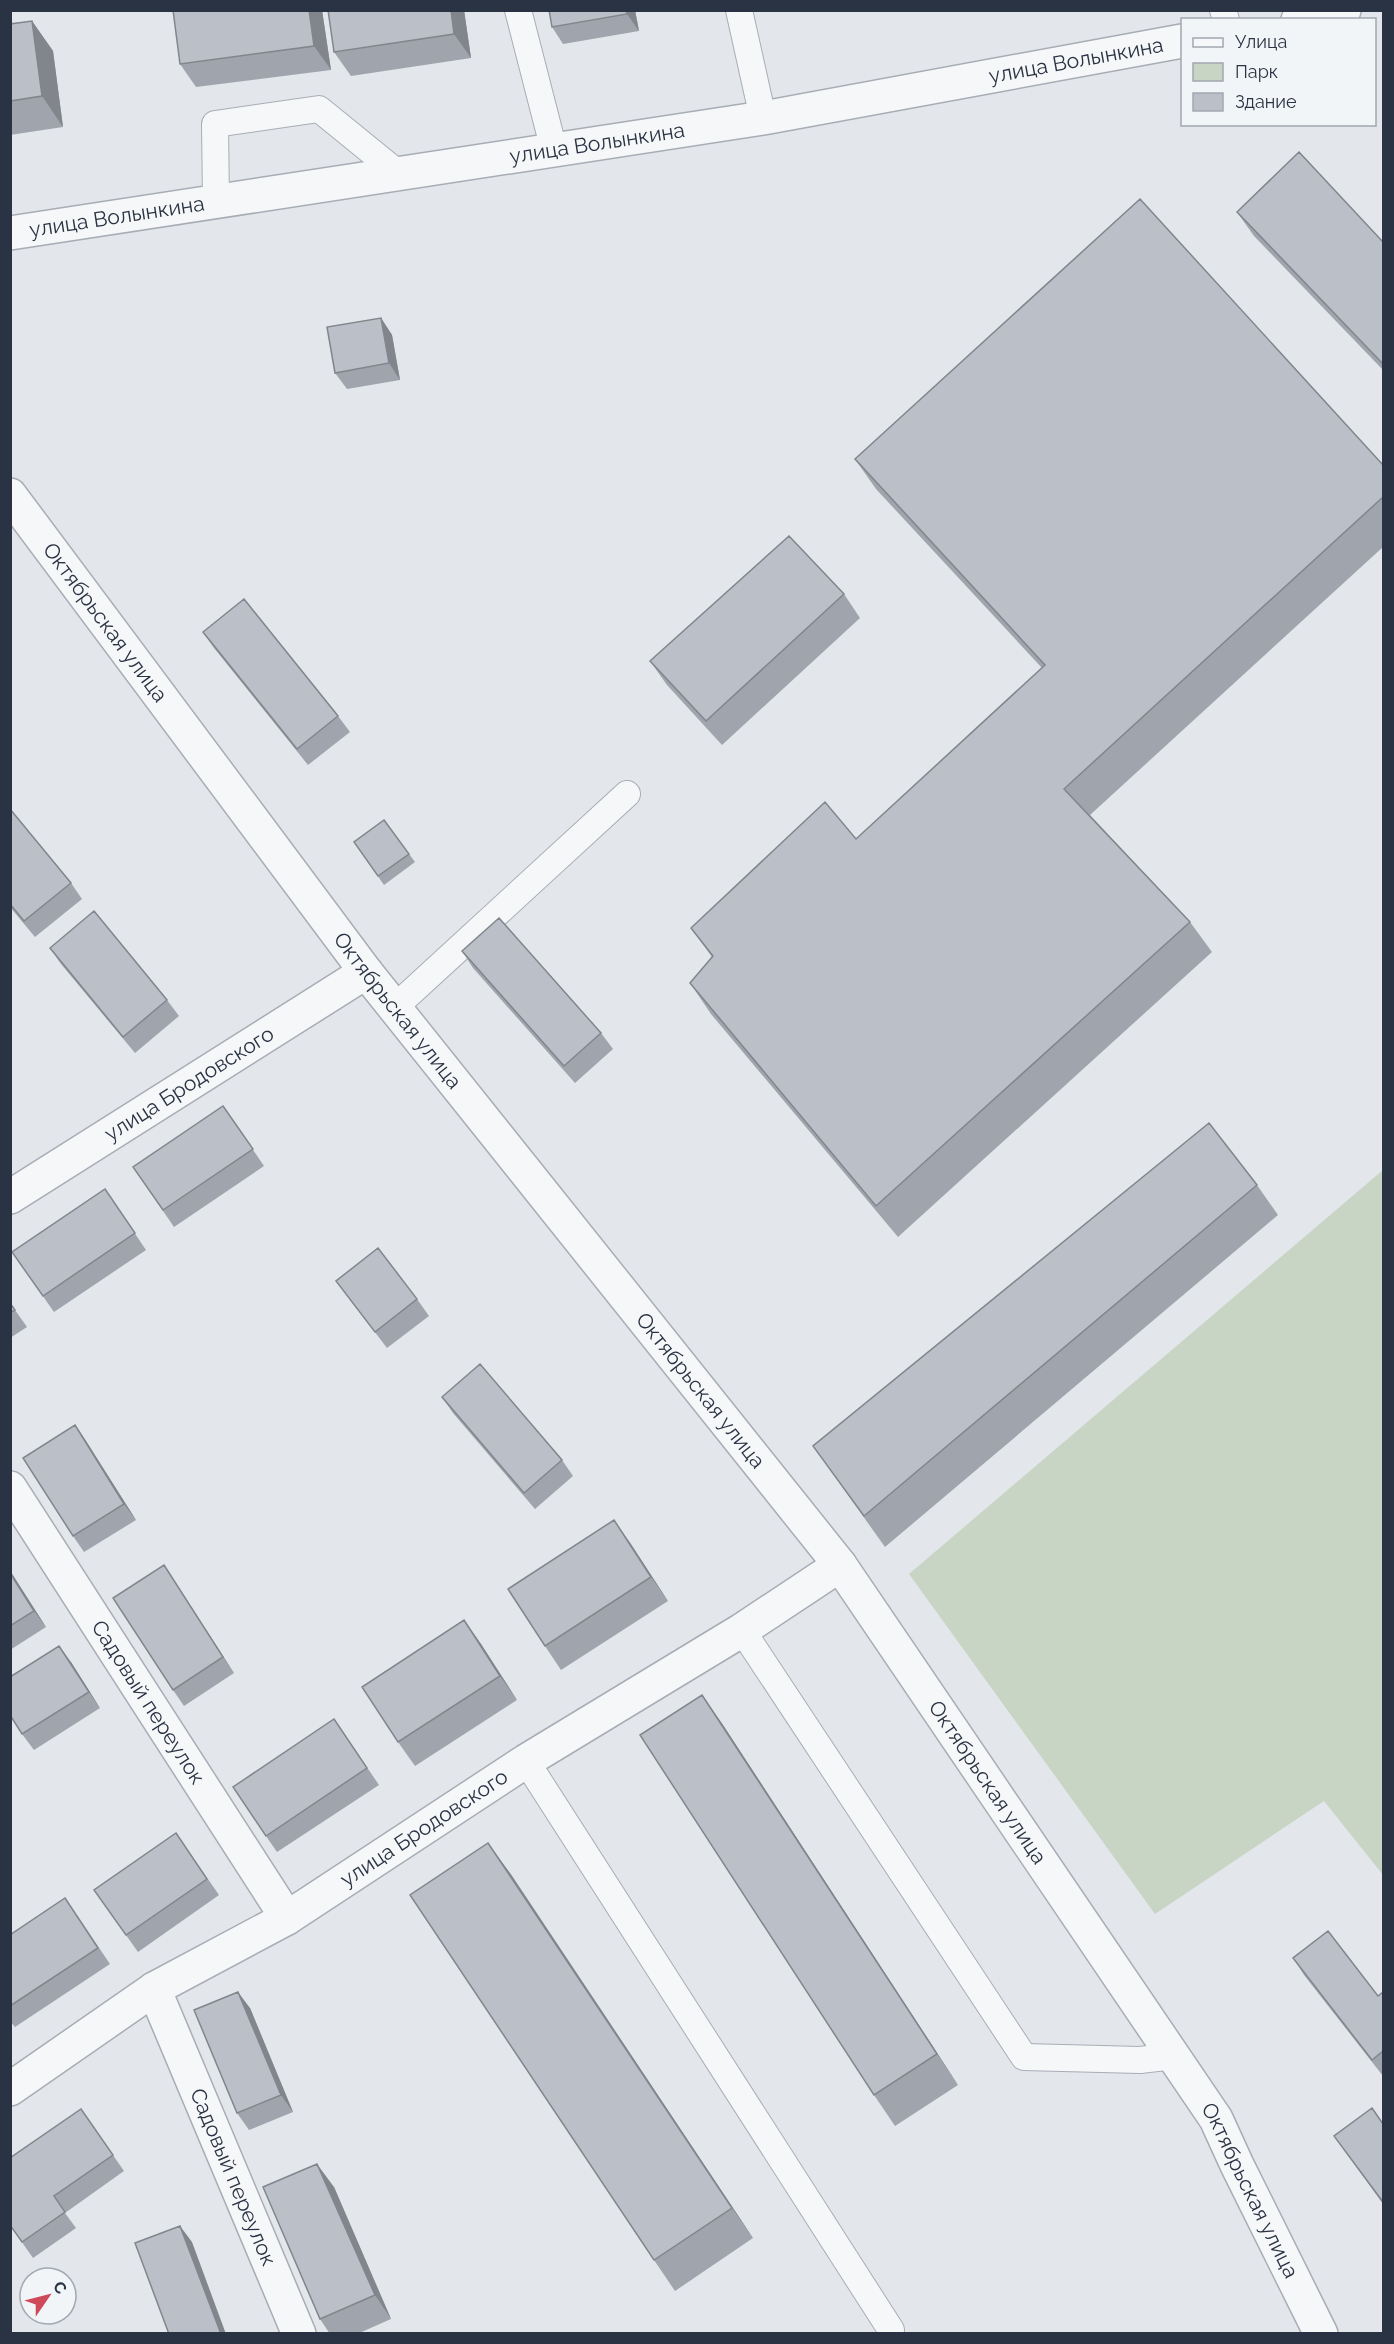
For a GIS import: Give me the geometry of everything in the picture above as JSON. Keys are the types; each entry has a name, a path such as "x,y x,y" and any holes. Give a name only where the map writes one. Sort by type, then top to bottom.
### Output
{"street":[{"path":"1307,18 1344,10"},
{"name":"улица Волынкина","path":"10,233 763,118 1181,41"},
{"name":"Октябрьская улица","path":"10,495 366,972 840,1565 1216,2119 1321,2334"},
{"name":"улица Бродовского","path":"10,1197 366,972"},
{"name":"Садовый переулок","path":"10,1488 286,1918"},
{"name":"улица Бродовского","path":"10,2089 154,1989 286,1918 526,1761 742,1630 840,1565"},
{"name":"Садовый переулок","path":"154,1989 299,2334"}],"lane":[{"path":"518,10 554,150"},
{"path":"739,10 763,118"},
{"path":"216,201 215,124 227,122 319,109 399,174"},
{"path":"395,1007 627,794"},
{"path":"742,1630 1024,2057 1140,2060 1174,2056"},
{"path":"526,1761 891,2330"}],"green space":[{"path":"1383,1170 1383,1875 1324,1801 1155,1914 909,1574"}],"building":[{"path":"173,10 309,10 314,46 180,64"},
{"path":"328,10 451,10 454,34 334,52"},
{"path":"549,10 626,10 627,14 552,27"},
{"path":"32,21 42,96 10,101 10,24"},
{"path":"1299,152 1383,242 1383,364 1237,212"},
{"path":"1140,199 1383,465 1383,497 1064,789 1190,922 876,1206 690,983 713,956 691,928 825,802 856,839 1045,665 855,459"},
{"path":"381,318 389,363 335,373 327,327"},
{"path":"789,536 844,594 706,721 650,661"},
{"path":"244,599 338,716 297,749 203,632"},
{"path":"10,809 71,883 24,921 10,904"},
{"path":"384,820 409,854 378,876 354,842"},
{"path":"94,911 167,1000 123,1037 50,948"},
{"path":"499,918 601,1033 564,1066 462,951"},
{"path":"223,1106 253,1149 163,1210 133,1167"},
{"path":"1209,1123 1257,1185 864,1516 813,1446"},
{"path":"105,1189 135,1233 43,1296 12,1252"},
{"path":"378,1248 417,1299 375,1332 336,1281"},
{"path":"10,1303 15,1310 10,1313"},
{"path":"480,1364 562,1460 524,1493 442,1397"},
{"path":"75,1425 124,1504 73,1536 23,1458"},
{"path":"614,1520 651,1577 545,1646 508,1589"},
{"path":"164,1565 223,1657 173,1690 113,1598"},
{"path":"10,1573 34,1611 10,1626"},
{"path":"464,1620 500,1676 398,1742 362,1687"},
{"path":"59,1646 89,1692 22,1734 10,1715 10,1677"},
{"path":"702,1695 937,2054 874,2095 640,1735"},
{"path":"334,1719 367,1768 266,1836 233,1787"},
{"path":"176,1833 207,1879 126,1935 94,1890"},
{"path":"488,1843 732,2208 654,2260 410,1895"},
{"path":"65,1898 98,1948 10,2006 10,1935"},
{"path":"1328,1931 1378,1996 1383,1992 1383,2051 1372,2060 1293,1958"},
{"path":"238,1992 281,2095 237,2113 194,2010"},
{"path":"1372,2108 1383,2124 1383,2202 1334,2136"},
{"path":"81,2109 113,2155 54,2196 65,2212 22,2242 10,2225 10,2158"},
{"path":"317,2164 375,2295 320,2319 263,2187"},
{"path":"180,2226 221,2334 169,2334 135,2243"}]}
